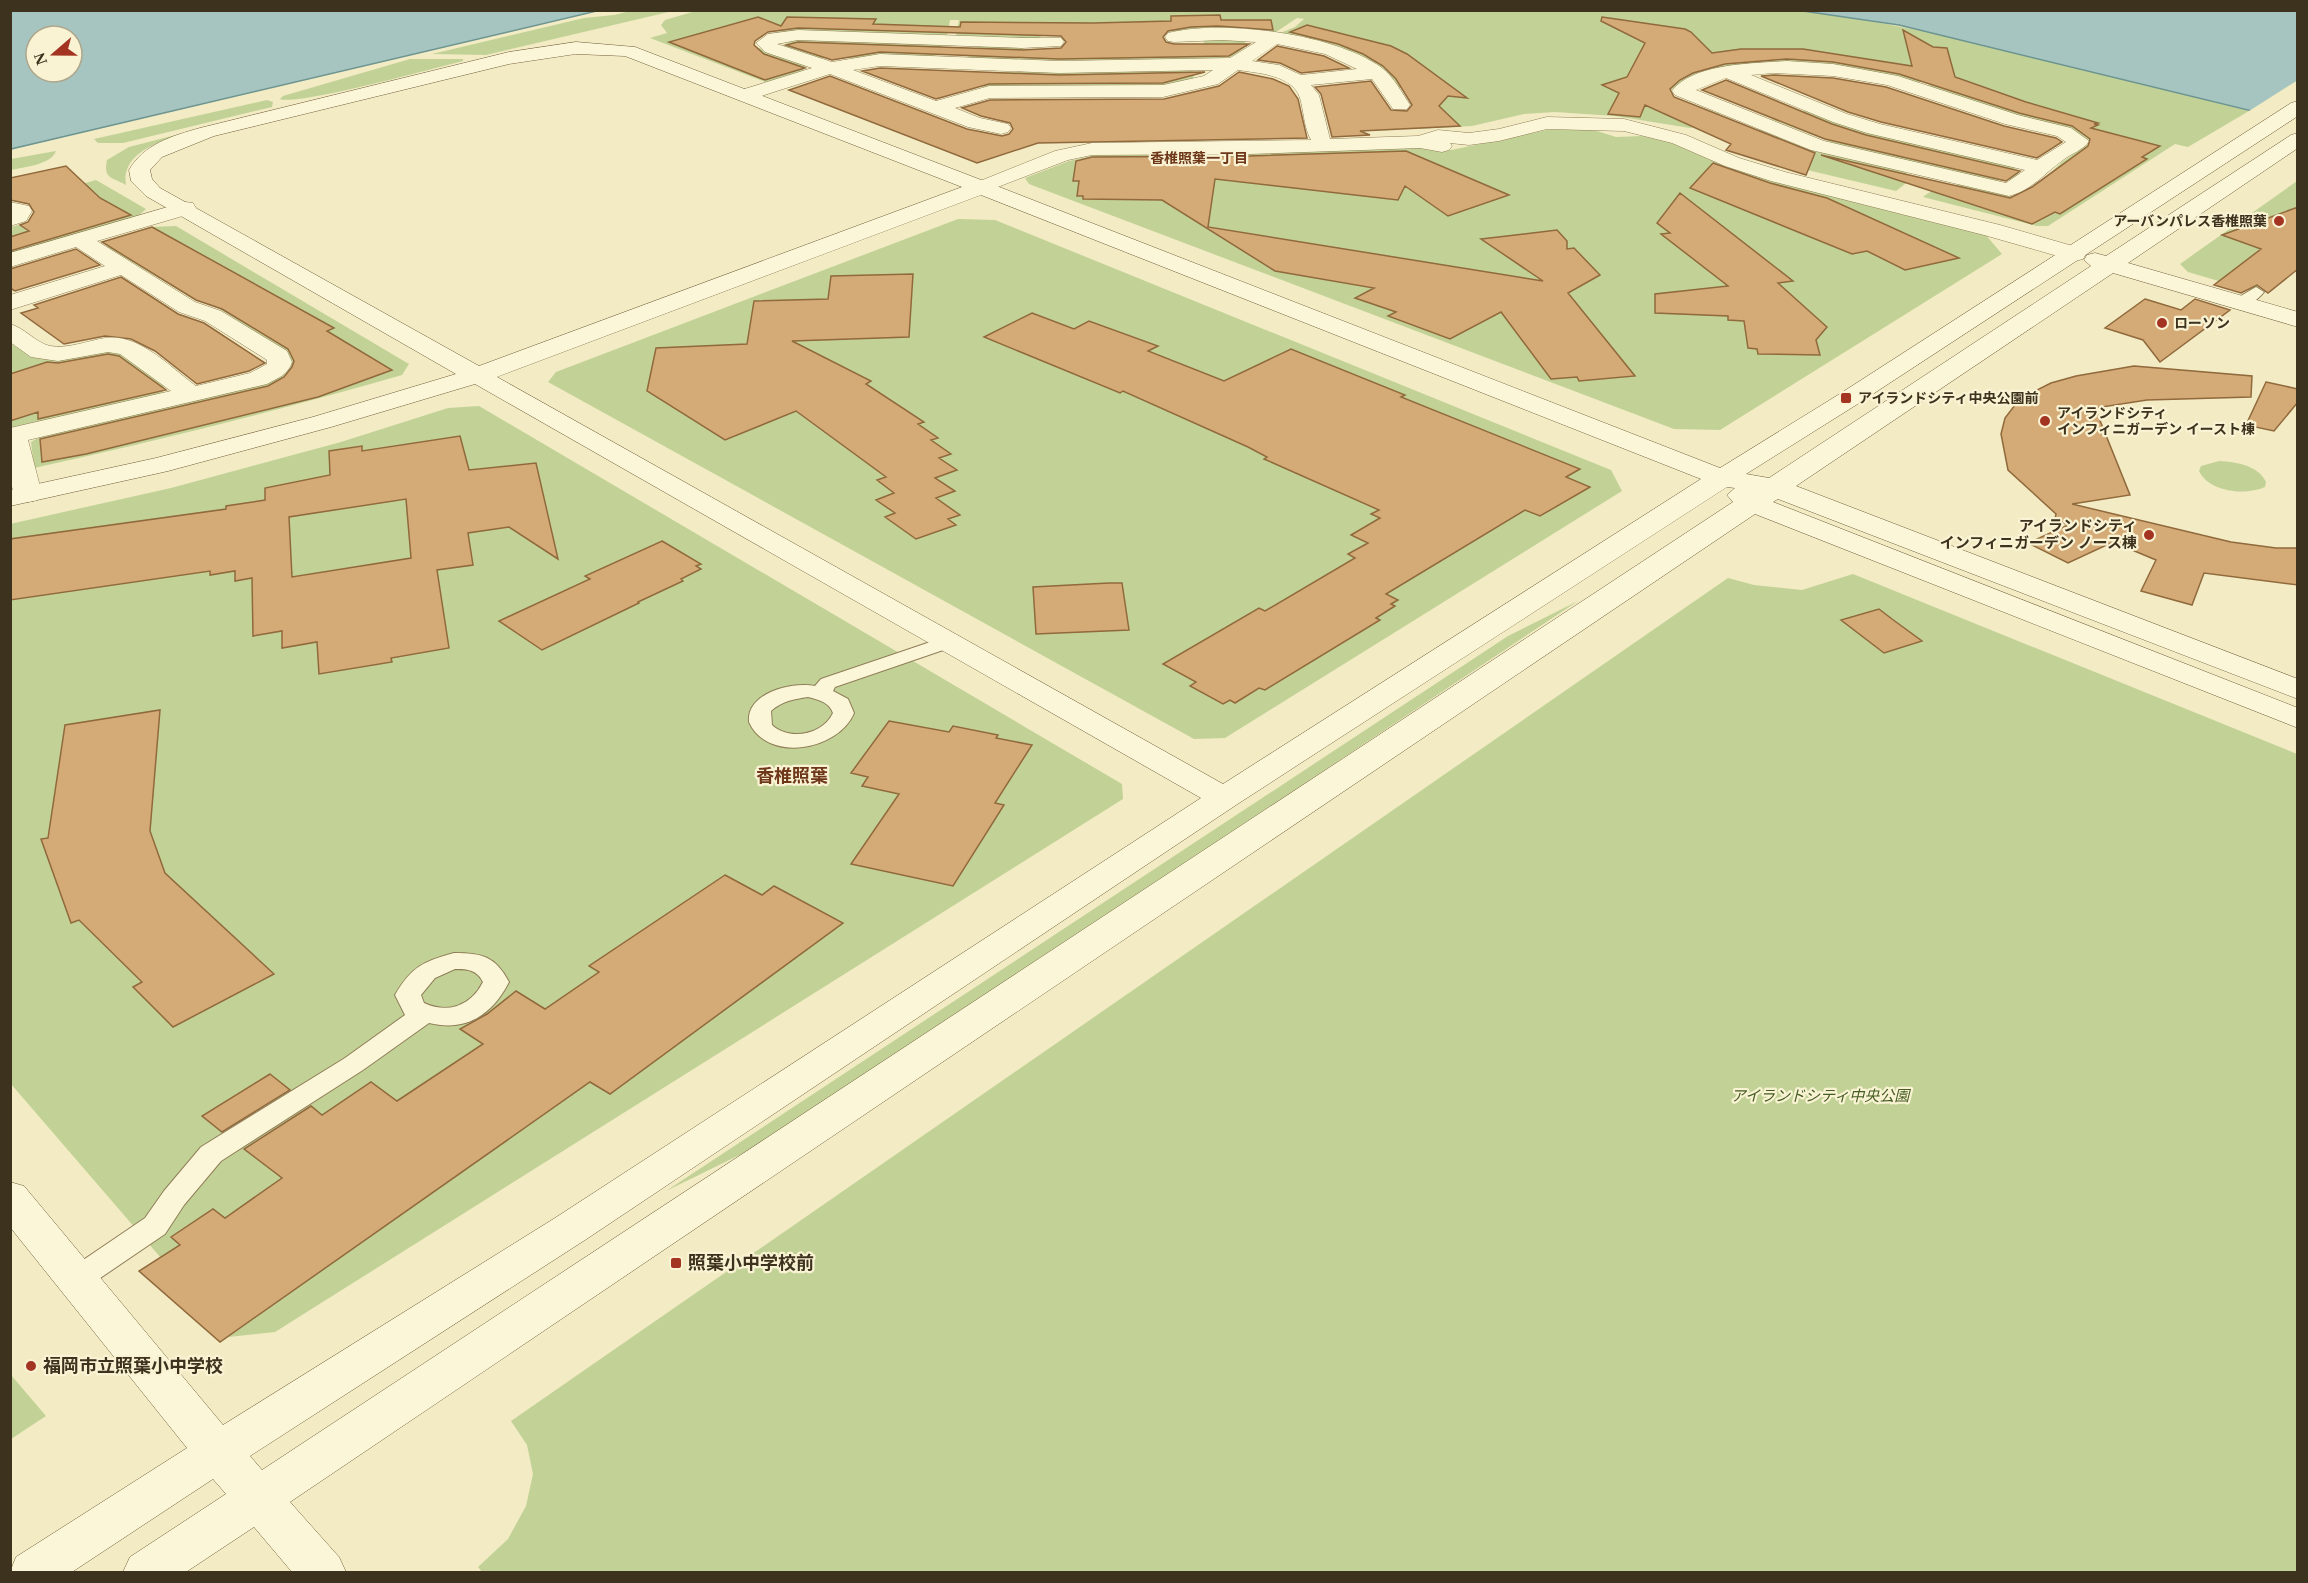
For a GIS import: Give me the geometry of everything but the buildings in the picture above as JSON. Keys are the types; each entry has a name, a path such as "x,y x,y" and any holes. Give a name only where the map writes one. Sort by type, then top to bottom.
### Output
{"street":[{"path":"1174,37 1202,33 1273,38 1338,54 1375,73 1386,83 1400,105"},
{"path":"1001,128 975,123 831,68 771,48 765,43 774,38 798,34 1056,42"},
{"path":"1168,100 1188,87 1211,80 1273,38"},
{"path":"952,63 952,57 964,40"},
{"path":"1224,798 185,208 153,192 139,179 141,165 146,159 172,144 207,132 533,53 576,48 628,51 745,94 1748,489 2298,719"},
{"path":"745,94 831,68 880,60 1059,67 1233,64 1272,69 1298,81 1309,95 1317,133 1324,146"},
{"path":"78,239 187,307 213,316 278,357 280,362 278,368 258,379 12,436 19,496 181,459 322,422 479,375 982,188 1062,155 1092,149 1324,146 1420,142 1440,146 1455,145 1469,139 1499,135 1547,123 1588,124 1617,135 1652,134 1679,140 1732,162 1778,177 1913,190 2009,189 2028,180 2056,155 2074,147 2079,141 2064,132 2012,120 1879,77 1807,68 1762,68 1709,77 1689,84 1682,91 1818,146 1913,190 1992,230 2110,264 2248,298 2298,320"},
{"path":"1298,81 1375,73"},
{"path":"1731,73 1874,129 2043,168"},
{"path":"935,108 989,92 1185,100 1190,105"},
{"path":"147,1572 1268,826 1748,489 1847,400 2298,107"},
{"path":"1679,140 1751,120"},
{"path":"33,1572 570,1229 1224,798 1748,489 2110,264 2295,140"},
{"path":"10,208 21,211 18,216 10,220"},
{"path":"10,260 185,208"},
{"path":"10,303 124,267"},
{"path":"10,331 40,351 58,354 108,345 127,347 191,394"},
{"path":"1748,489 2298,690"},
{"path":"10,1197 218,1452 322,1572"}],"lane":[{"path":"820,693 828,683 948,642"},
{"path":"77,1279 155,1226 174,1198 211,1154 354,1064 424,1014"}],"green space":[{"path":"699,10 1798,10 1969,41 2249,111 2188,147 2175,144 2048,226 2037,226 1923,197 1945,186 1968,185 2016,197 2043,180 2062,162 2088,144 2087,139 2074,131 1922,88 1955,76 1944,73 1913,85 1824,66 1682,82 1666,94 1720,114 1719,121 1690,128 1615,116 1555,112 1524,114 1472,126 1416,129 1398,114 1429,110 1405,88 1399,88 1388,74 1280,33 1295,27 1304,19 1297,18 1276,32 1261,34 1155,31 1044,35 1036,39 956,36 959,20 950,20 947,36 761,31 736,40 807,65 801,73 768,83 650,38 667,33 661,25 665,20"},
{"path":"630,11 673,11 486,55 432,54 584,18"},
{"path":"1203,37 1240,38 1248,45 1233,56 1218,59 977,61 967,56 970,50 987,44 1022,46 1023,49 1204,44"},
{"path":"797,38 934,42 946,48 942,54 924,58 816,58 780,47"},
{"path":"410,59 463,59 463,61 338,92 292,100 280,99 283,96"},
{"path":"1193,70 1194,81 1178,85 983,89 985,72"},
{"path":"267,100 273,102 272,107 123,143 98,143 94,139"},
{"path":"1809,110 2012,165 2019,174 2010,180 1989,181 1846,148 1771,119"},
{"path":"199,129 162,141 139,153 126,172 126,185 110,177 106,171 107,160 129,147"},
{"path":"1585,129 1616,137 1642,136 1672,143 1985,234 2002,254 1720,430 1674,429 1029,184 1025,178 1069,161 1096,155 1418,145 1451,150 1547,130"},
{"path":"1739,129 1765,130 1904,170 1910,180 1896,191 1803,169"},
{"path":"56,151 53,156 43,162 11,170 11,159"},
{"path":"96,180 146,209 137,217 11,255 11,231 13,230 11,227 63,213 40,196"},
{"path":"2297,181 2297,262 2256,292 2188,272 2180,264"},
{"path":"958,219 995,220 1611,470 1622,491 1225,738 1194,739 548,382 556,372"},
{"path":"176,226 409,364 402,375 356,388 173,436 34,468 31,442 43,435 169,407 291,361 289,354 224,312 190,297 107,247 112,240 151,227"},
{"path":"10,343 25,352 50,359 116,351 165,385 162,393 11,431"},
{"path":"479,406 1122,784 1123,799 275,1332 229,1337 11,1084 10,524 171,488 341,442 448,408"},
{"path":"2219,461 2252,468 2262,476 2266,482 2265,487 2238,491 2219,488 2211,484 2199,471 2201,466"},
{"name":"アイランドシティ中央公園","path":"1853,574 2297,754 2297,1572 482,1572 478,1567 508,1539 526,1506 533,1474 527,1445 511,1421 1728,578 1754,585 1802,590"},
{"path":"1578,601 772,1139 666,1191 1508,636"},
{"path":"11,1375 46,1416 10,1439"}],"water":[{"path":"11,10 597,11 11,149"},
{"path":"1803,11 2297,11 2297,122 1899,25"}],"pier":[{"path":"2298,80 2298,125 2246,113 2249,111"}],"place":[{"name":"アーバンパレス香椎照葉","path":"2279,221"},
{"name":"ローソン","path":"2162,323"},
{"name":"アイランドシティ中央公園前","path":"1846,398"},
{"name":"アイランドシティ インフィニガーデン イースト棟","path":"2045,421"},
{"name":"アイランドシティ インフィニガーデン ノース棟","path":"2149,535"},
{"name":"照葉小中学校前","path":"676,1263"},
{"name":"福岡市立照葉小中学校","path":"31,1366"}],"district":[{"name":"香椎照葉一丁目","path":"1199,158"},
{"name":"香椎照葉","path":"792,776"}]}
